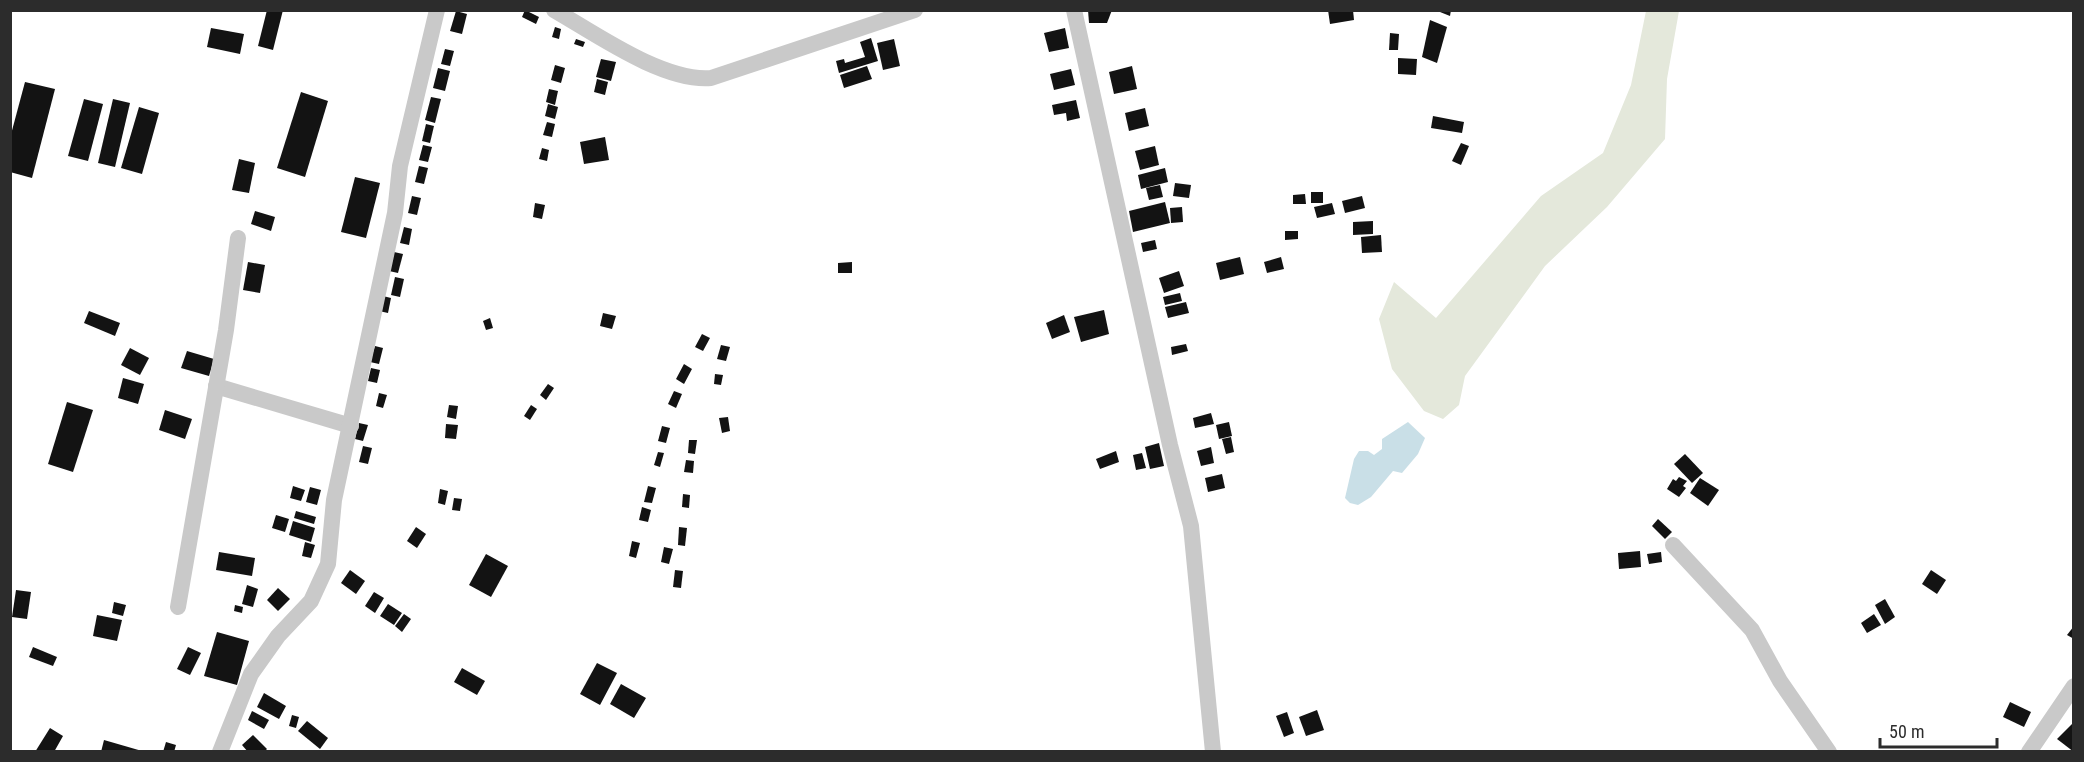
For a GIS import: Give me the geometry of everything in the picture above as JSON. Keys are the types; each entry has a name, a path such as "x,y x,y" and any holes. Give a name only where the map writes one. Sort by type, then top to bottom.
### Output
{"street":[{"path":"220,752 251,674 278,636 311,601 328,564 334,500 396,213 400,166 437,10"},
{"path":"554,10 670,73 711,78 915,10"},
{"path":"1074,10 1170,445 1191,525 1213,752"},
{"path":"177,607 226,330 237,238"},
{"path":"216,386 351,426"},
{"path":"1673,545 1752,630 1780,681 1828,752"},
{"path":"2029,752 2073,686"}],"shaded area":[{"path":"1646,11 1679,11 1667,79 1665,139 1607,207 1545,266 1465,376 1459,405 1443,419 1424,411 1392,369 1379,319 1394,282 1436,318 1541,196 1603,153 1631,85"}],"water":[{"path":"1408,422 1425,438 1418,454 1402,473 1393,471 1371,497 1358,505 1350,503 1345,498 1354,459 1359,451 1368,451 1374,455 1382,449 1382,439"}],"building":[{"path":"267,10 283,10 273,50 258,46"},
{"path":"525,10 539,17 536,24 522,17"},
{"path":"1088,10 1112,10 1107,23 1089,23"},
{"path":"1328,10 1353,10 1354,20 1330,24"},
{"path":"1435,10 1451,10 1450,16"},
{"path":"456,11 467,14 462,34 450,31"},
{"path":"1430,20 1447,27 1437,63 1422,57"},
{"path":"555,27 561,29 559,39 552,37"},
{"path":"211,28 244,34 240,54 207,47"},
{"path":"1065,28 1069,48 1049,52 1044,33"},
{"path":"1390,33 1399,34 1398,50 1389,50"},
{"path":"871,38 878,61 839,73 836,61 844,59 845,63 865,57 860,42"},
{"path":"576,39 585,42 583,47 574,44"},
{"path":"894,39 900,66 883,70 877,43"},
{"path":"445,49 454,51 450,66 441,64"},
{"path":"1398,58 1417,59 1416,75 1398,74"},
{"path":"601,59 616,62 611,81 596,77"},
{"path":"555,65 565,68 561,83 551,80"},
{"path":"867,66 872,79 844,88 840,75"},
{"path":"1132,66 1137,89 1114,94 1109,72"},
{"path":"438,68 450,71 445,91 433,88"},
{"path":"1071,69 1075,85 1054,90 1050,74"},
{"path":"597,79 608,82 605,95 594,92"},
{"path":"25,82 55,89 32,178 10,172 10,138"},
{"path":"549,89 558,91 555,105 546,102"},
{"path":"301,92 328,101 305,177 277,168"},
{"path":"431,97 441,99 435,123 425,120"},
{"path":"84,99 103,104 88,161 68,156"},
{"path":"113,99 130,103 115,167 98,163"},
{"path":"1076,100 1080,118 1067,121 1066,113 1054,115 1052,105"},
{"path":"548,104 558,107 555,119 545,116"},
{"path":"139,107 159,113 142,174 121,168"},
{"path":"1145,108 1149,126 1129,131 1125,113"},
{"path":"1433,116 1464,122 1462,133 1431,128"},
{"path":"547,122 555,124 552,137 543,135"},
{"path":"426,124 434,126 430,143 422,141"},
{"path":"605,137 609,160 584,164 580,142"},
{"path":"1461,143 1469,146 1461,165 1452,161"},
{"path":"423,145 432,147 428,162 419,160"},
{"path":"1155,146 1159,165 1140,170 1135,151"},
{"path":"542,148 549,150 547,161 539,159"},
{"path":"239,159 255,163 249,193 232,190"},
{"path":"419,166 428,168 424,184 415,182"},
{"path":"1165,168 1168,182 1141,189 1138,175"},
{"path":"355,177 380,183 366,238 341,232"},
{"path":"1175,183 1191,185 1189,198 1173,196"},
{"path":"1160,185 1163,197 1149,200 1146,188"},
{"path":"1311,192 1323,192 1323,203 1311,203"},
{"path":"1305,194 1306,204 1293,204 1293,195"},
{"path":"412,196 421,198 417,215 408,213"},
{"path":"1362,196 1365,208 1345,213 1342,201"},
{"path":"1165,202 1170,223 1133,232 1129,211"},
{"path":"535,203 545,205 542,219 533,217"},
{"path":"1332,203 1335,214 1317,218 1314,207"},
{"path":"1182,207 1183,222 1171,223 1170,208"},
{"path":"255,211 275,217 271,231 251,224"},
{"path":"1373,221 1373,234 1353,235 1353,222"},
{"path":"404,227 412,229 409,245 400,243"},
{"path":"1285,231 1298,231 1298,239 1285,240"},
{"path":"1381,235 1382,252 1362,253 1361,237"},
{"path":"1155,240 1157,249 1143,252 1141,243"},
{"path":"394,252 403,254 398,273 389,271"},
{"path":"1240,257 1244,274 1220,280 1216,263"},
{"path":"1281,257 1284,269 1267,273 1264,262"},
{"path":"248,262 265,265 260,293 243,290"},
{"path":"852,262 852,273 838,273 838,263"},
{"path":"1179,271 1184,286 1164,293 1159,278"},
{"path":"395,277 404,279 400,297 391,295"},
{"path":"1180,293 1182,301 1165,305 1163,297"},
{"path":"383,296 391,298 388,313 379,311"},
{"path":"1186,302 1189,313 1168,318 1165,307"},
{"path":"1104,310 1109,334 1081,342 1074,317"},
{"path":"89,311 120,323 115,336 84,323"},
{"path":"603,313 616,316 612,329 600,326"},
{"path":"1064,315 1070,332 1052,339 1046,323"},
{"path":"490,318 493,328 486,330 483,321"},
{"path":"702,334 710,338 703,351 695,347"},
{"path":"1186,344 1188,351 1172,355 1171,347"},
{"path":"721,345 730,347 726,361 717,359"},
{"path":"375,346 383,348 379,364 370,362"},
{"path":"130,348 149,358 140,375 121,365"},
{"path":"187,351 214,359 209,376 181,368"},
{"path":"684,364 692,369 684,384 676,379"},
{"path":"371,368 380,370 377,383 368,381"},
{"path":"715,374 723,375 721,385 714,384"},
{"path":"123,378 144,384 138,404 118,398"},
{"path":"548,384 554,388 546,400 540,395"},
{"path":"674,391 682,394 676,408 668,404"},
{"path":"379,393 387,395 383,408 376,406"},
{"path":"67,402 93,410 73,472 48,464"},
{"path":"449,405 458,406 456,419 447,417"},
{"path":"531,405 537,409 530,420 524,416"},
{"path":"165,410 192,419 185,439 159,430"},
{"path":"1211,413 1214,424 1195,428 1193,418"},
{"path":"728,417 730,431 722,433 719,418"},
{"path":"1229,422 1232,436 1219,439 1216,425"},
{"path":"359,423 368,425 363,441 355,439"},
{"path":"446,424 458,425 456,439 445,438"},
{"path":"662,426 670,428 666,443 658,441"},
{"path":"1231,437 1234,452 1226,454 1222,439"},
{"path":"689,440 697,440 695,454 688,453"},
{"path":"1159,443 1164,466 1150,469 1145,447"},
{"path":"363,446 372,448 368,464 359,462"},
{"path":"1211,447 1214,463 1201,466 1197,451"},
{"path":"1116,451 1119,462 1100,469 1096,459"},
{"path":"658,452 664,453 660,467 654,465"},
{"path":"1142,453 1146,468 1136,470 1133,455"},
{"path":"1685,454 1703,473 1692,483 1674,464"},
{"path":"686,460 694,461 693,473 684,472"},
{"path":"1222,474 1225,488 1208,492 1205,478"},
{"path":"1679,477 1687,481 1683,486 1686,488 1679,497 1667,489 1673,479 1676,481"},
{"path":"1700,478 1719,490 1708,506 1690,493"},
{"path":"293,486 305,490 301,501 290,498"},
{"path":"648,486 656,488 652,503 644,502"},
{"path":"310,487 321,490 317,505 306,502"},
{"path":"440,489 448,491 445,505 438,503"},
{"path":"683,494 690,495 689,508 682,507"},
{"path":"454,498 462,499 460,511 452,510"},
{"path":"642,507 651,510 648,522 639,520"},
{"path":"296,511 316,517 314,524 294,518"},
{"path":"276,515 289,519 285,532 272,528"},
{"path":"1658,519 1672,532 1665,539 1652,526"},
{"path":"293,521 315,528 311,542 289,535"},
{"path":"416,527 426,534 417,548 407,541"},
{"path":"679,527 687,528 685,546 678,545"},
{"path":"632,541 640,543 636,558 629,556"},
{"path":"305,542 315,545 311,558 302,556"},
{"path":"664,547 673,549 669,564 661,562"},
{"path":"1640,551 1641,567 1619,569 1618,553"},
{"path":"219,552 255,558 252,576 216,570"},
{"path":"1661,552 1662,562 1649,564 1647,554"},
{"path":"486,554 508,566 491,597 469,585"},
{"path":"350,570 365,581 356,594 341,583"},
{"path":"675,570 683,571 681,588 673,587"},
{"path":"1931,570 1946,580 1937,594 1922,584"},
{"path":"247,585 258,589 253,607 242,604"},
{"path":"278,588 290,599 278,611 267,600"},
{"path":"16,590 31,592 27,619 12,617"},
{"path":"374,592 384,598 375,613 365,606"},
{"path":"1885,599 1895,617 1885,624 1875,605"},
{"path":"114,602 126,605 123,616 112,613"},
{"path":"388,604 402,613 394,625 380,616"},
{"path":"235,605 243,607 242,613 234,611"},
{"path":"404,614 411,619 402,632 395,626"},
{"path":"1874,614 1881,625 1867,633 1861,623"},
{"path":"97,615 122,620 117,641 93,636"},
{"path":"2074,626 2074,639 2067,635"},
{"path":"217,632 249,641 237,685 204,676"},
{"path":"33,647 57,657 53,666 29,657"},
{"path":"188,647 201,653 190,675 177,669"},
{"path":"597,663 617,673 600,705 580,694"},
{"path":"462,668 485,681 477,695 454,682"},
{"path":"621,684 646,698 634,718 610,704"},
{"path":"264,693 286,706 279,719 257,707"},
{"path":"2010,702 2031,712 2024,727 2003,717"},
{"path":"1317,710 1324,730 1306,736 1299,717"},
{"path":"252,711 269,720 264,729 248,720"},
{"path":"1287,712 1294,733 1284,737 1276,716"},
{"path":"292,715 299,717 296,728 289,726"},
{"path":"307,721 328,738 320,749 298,731"},
{"path":"2072,724 2074,725 2074,752 2057,739"},
{"path":"50,728 63,736 54,752 35,752"},
{"path":"253,735 267,749 264,752 248,752 242,745"},
{"path":"104,740 142,751 142,752 101,752"},
{"path":"166,742 176,745 174,752 163,752"}]}
